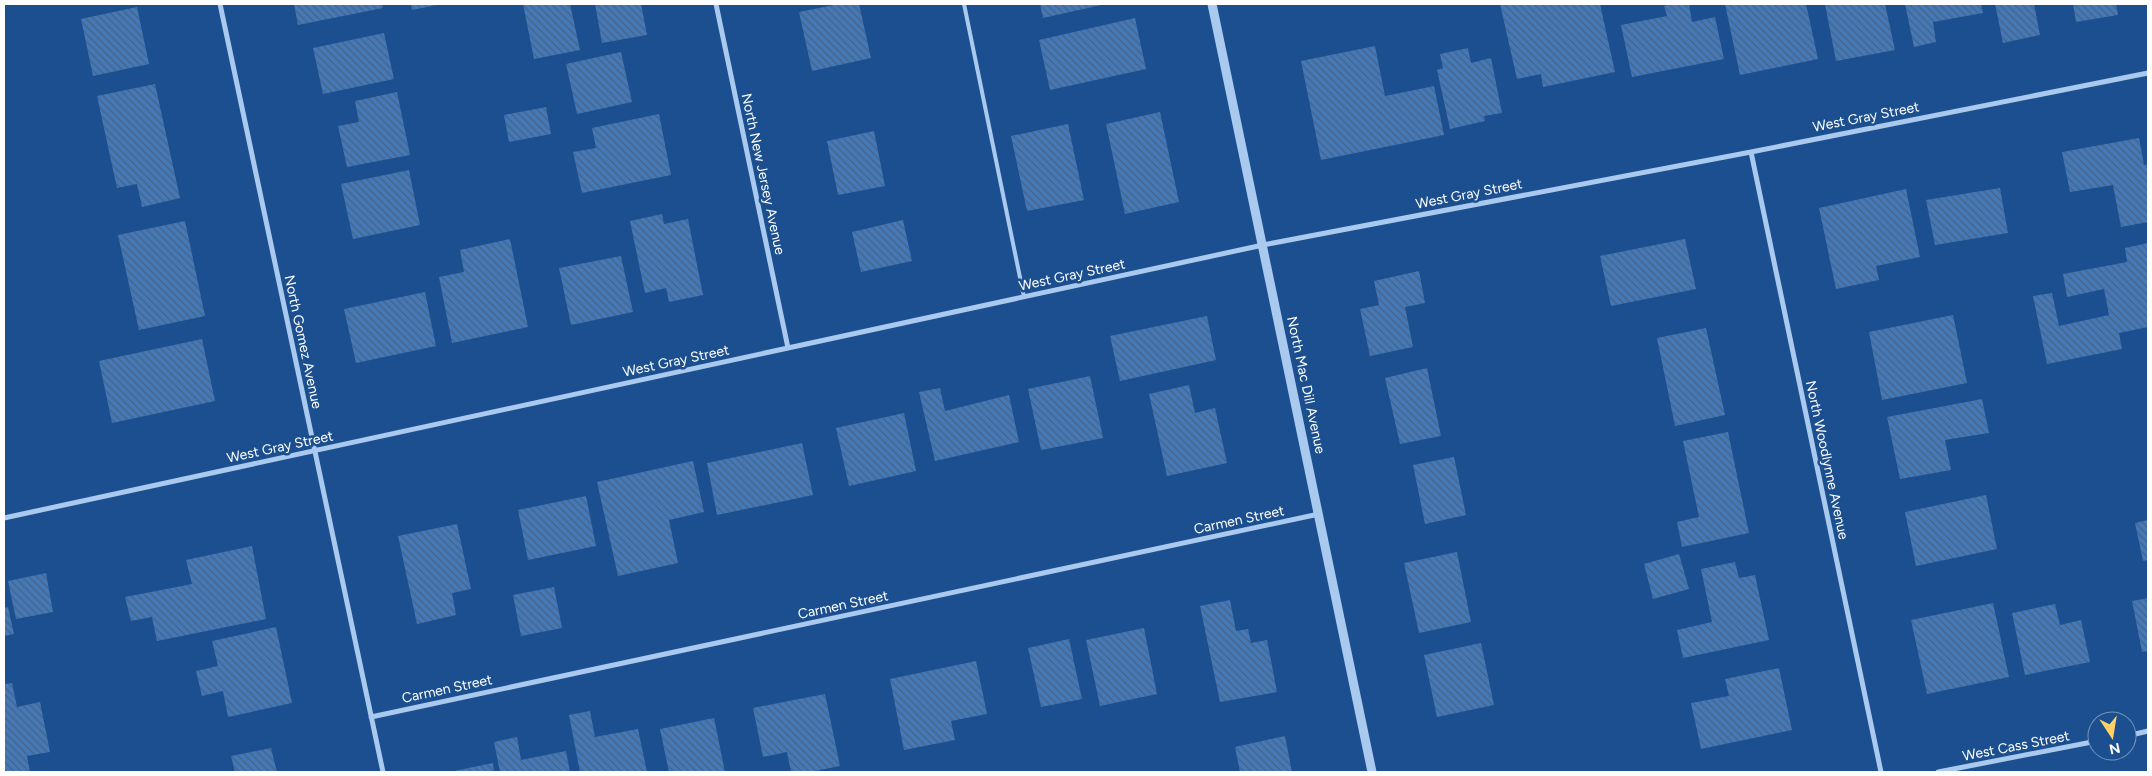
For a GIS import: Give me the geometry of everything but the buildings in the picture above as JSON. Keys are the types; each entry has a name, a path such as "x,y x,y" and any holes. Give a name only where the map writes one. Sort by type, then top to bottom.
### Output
{"street":[{"name":"North Gomez Avenue","path":"220,4 382,772"},
{"name":"North New Jersey Avenue","path":"716,4 788,348"},
{"name":"North Mac Dill Avenue","path":"1212,4 1372,772"},
{"name":"West Gray Street","path":"4,518 1263,245 1751,152 2148,73"},
{"name":"North Woodlynne Avenue","path":"1751,152 1881,772"},
{"name":"Carmen Street","path":"371,717 1319,514"},
{"name":"West Cass Street","path":"1938,772 2087,743"}],"lane":[{"path":"964,4 1024,297"}]}
